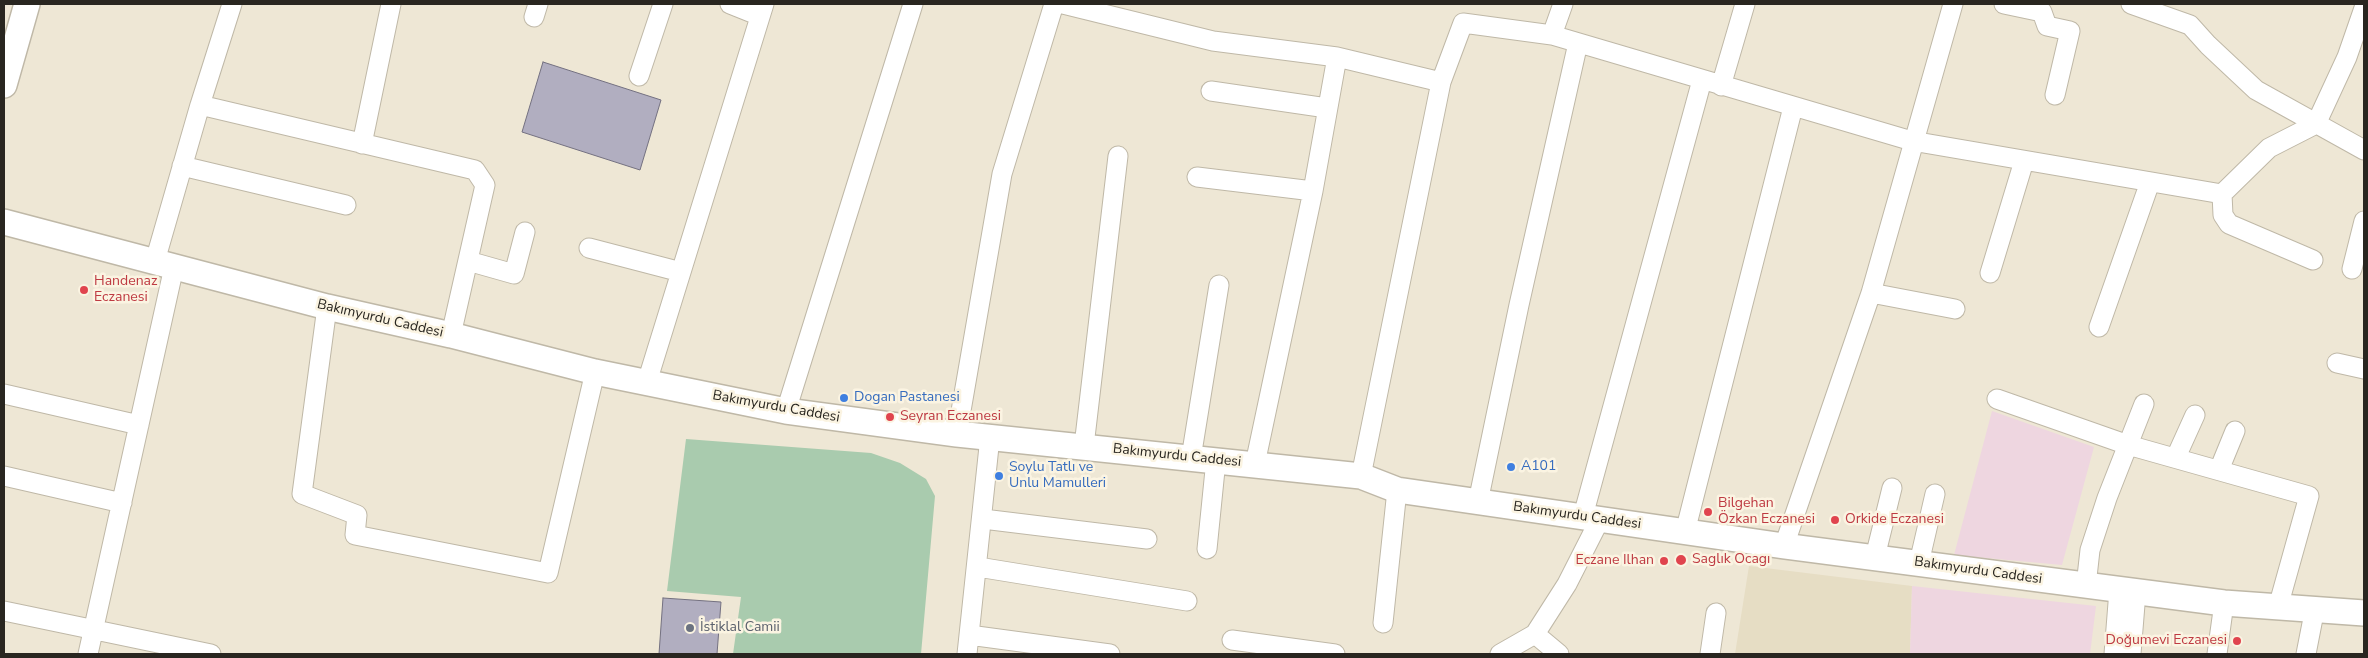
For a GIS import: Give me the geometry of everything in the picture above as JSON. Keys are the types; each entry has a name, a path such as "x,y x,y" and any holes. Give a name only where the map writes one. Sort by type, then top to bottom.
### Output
{"main road":[{"path":"4,85 27,4"},
{"name":"Bakımyurdu Caddesi","path":"4,222 328,307 451,335 595,372 786,411 957,434 1362,476 1397,490 1784,546 2224,603 2364,613"}],"street":[{"path":"88,654 139,424 164,264 182,166 232,4"},
{"path":"362,144 391,4"},
{"path":"639,76 663,4"},
{"path":"647,382 762,10 730,4"},
{"path":"786,411 913,4"},
{"path":"957,434 1002,174 1054,4"},
{"path":"1063,4 1213,41 1337,57 1441,82"},
{"path":"1552,35 1563,4"},
{"path":"1721,86 1745,4"},
{"path":"1784,546 1871,293 1912,141 1952,4"},
{"path":"2004,4 2042,12 2047,26 2070,31 2055,95"},
{"path":"2131,4 2190,25 2208,45 2256,90 2364,150"},
{"path":"2313,260 2229,224 2223,215 2222,194 2269,148 2316,124 2347,57 2364,8"},
{"path":"1362,476 1441,82 1463,23 1552,35 1794,108 1912,141 2222,194"},
{"path":"1478,502 1519,304 1578,43"},
{"path":"1256,464 1312,191 1337,57"},
{"path":"1500,654 1535,634 1567,584 1591,517 1702,80"},
{"path":"1211,91 1327,108"},
{"path":"200,105 475,170 485,185 451,335"},
{"path":"1685,532 1794,108"},
{"path":"1084,446 1118,156"},
{"path":"1990,273 2024,161"},
{"path":"182,166 346,205"},
{"path":"1197,177 1312,191"},
{"path":"2099,326 2150,182"},
{"path":"2352,269 2364,222"},
{"path":"468,261 514,274 525,232"},
{"path":"589,248 681,272"},
{"path":"1191,458 1220,285"},
{"path":"1871,293 1955,308"},
{"path":"328,307 302,494 357,515 355,535 548,572 595,372"},
{"path":"2337,364 2364,369"},
{"path":"4,394 139,424"},
{"path":"1997,399 2128,445 2309,496 2278,607"},
{"path":"2086,586 2090,550 2144,404"},
{"path":"2176,457 2195,416"},
{"path":"2219,470 2235,431"},
{"path":"967,654 978,567 990,437"},
{"path":"1207,549 1216,460"},
{"path":"4,476 122,503"},
{"path":"1875,557 1892,488"},
{"path":"1384,623 1397,490"},
{"path":"1919,563 1935,494"},
{"path":"983,518 1147,539"},
{"path":"978,567 1187,601"},
{"path":"2114,654 2127,591"},
{"path":"2127,591 2132,654"},
{"path":"2217,654 2224,603"},
{"path":"2306,654 2315,608"},
{"path":"4,611 212,654"},
{"path":"1710,654 1716,613"},
{"path":"1535,634 1560,654"},
{"path":"969,635 1110,654"},
{"path":"1232,640 1335,654"}],"shaded area":[{"path":"1992,411 2094,447 2062,565 1954,555"},
{"path":"1749,566 1912,586 1910,654 1735,654"},
{"path":"1912,586 2096,606 2090,654 1910,654"}],"green space":[{"path":"686,439 871,453 900,463 926,479 935,496 921,654 733,654 741,597 667,591"}],"building":[{"path":"543,62 661,100 640,170 522,132"},
{"name":"İstiklal Camii","path":"663,598 721,602 717,654 659,654"}],"place":[{"name":"Handenaz Eczanesi","path":"84,290"},
{"name":"Dogan Pastanesi","path":"844,398"},
{"name":"Seyran Eczanesi","path":"890,417"},
{"name":"A101","path":"1511,467"},
{"name":"Soylu Tatlı ve Unlu Mamulleri","path":"999,476"},
{"name":"Bilgehan Özkan Eczanesi","path":"1708,512"},
{"name":"Orkide Eczanesi","path":"1835,520"},
{"name":"Saglık Ocagı","path":"1681,560"},
{"name":"Eczane Ilhan","path":"1664,561"},
{"name":"İstiklal Camii","path":"690,628"},
{"name":"Doğumevi Eczanesi","path":"2237,641"}]}
